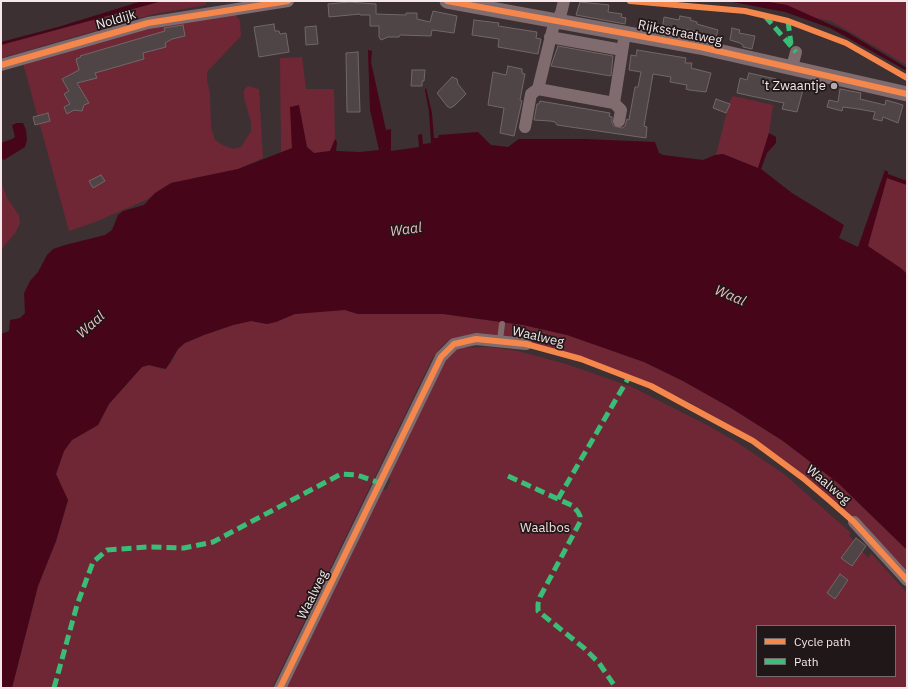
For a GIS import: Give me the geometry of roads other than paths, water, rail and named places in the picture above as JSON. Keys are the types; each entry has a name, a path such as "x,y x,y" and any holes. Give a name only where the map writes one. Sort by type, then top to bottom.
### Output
{"street":[{"name":"Noldijk","path":"1,65 148,23 288,1"},
{"name":"Rijksstraatweg","path":"447,1 509,7 556,21 625,33 792,67 907,94"},
{"path":"538,90 544,69 550,36 564,1"},
{"path":"614,103 625,33"},
{"path":"550,36 622,50"},
{"path":"792,67 796,52"},
{"path":"525,127 531,94 538,90 614,103 621,110 619,121"},
{"name":"Waalweg","path":"280,688 441,357 448,348 462,342 476,339 500,340 526,344"},
{"name":"Waalweg","path":"854,522 907,580"}],"lane":[{"path":"500,340 502,324"}],"water":[{"path":"142,1 162,1 1,45 1,42 58,27"},
{"path":"727,1 763,1 787,5 847,32 907,68 907,71 830,28 785,12"},
{"name":"Waal","path":"368,50 372,51 371,62 386,130 391,129 391,151 419,147 418,135 422,134 423,144 431,143 426,88 432,113 434,138 438,138 439,135 478,132 491,145 508,147 519,139 584,139 655,142 659,153 663,155 703,160 715,155 723,154 758,168 769,133 776,137 776,143 767,153 761,169 792,193 844,225 839,238 858,247 885,170 888,174 907,181 907,185 887,178 868,246 907,274 907,550 838,483 783,441 731,408 683,381 644,362 567,335 523,325 443,314 358,314 345,310 295,314 276,322 267,324 251,321 233,325 204,335 185,343 178,349 166,369 149,365 142,367 109,404 98,425 72,440 64,451 56,474 68,500 56,541 38,586 12,688 1,688 1,334 9,331 10,320 20,318 25,313 24,293 30,281 38,272 47,255 53,249 105,235 112,230 118,215 123,211 144,205 155,193 171,183 238,169 292,148 290,107 299,105 307,147 314,153 330,151 335,139 337,142 336,151 360,152 379,150 370,110"},
{"path":"23,123 26,130 27,140 25,147 4,160 1,158 1,143 15,137 12,125"}],"place":[{"name":"'t Zwaantje","path":"834,86"}],"park label":[{"name":"Waalbos","path":"545,528"}]}
